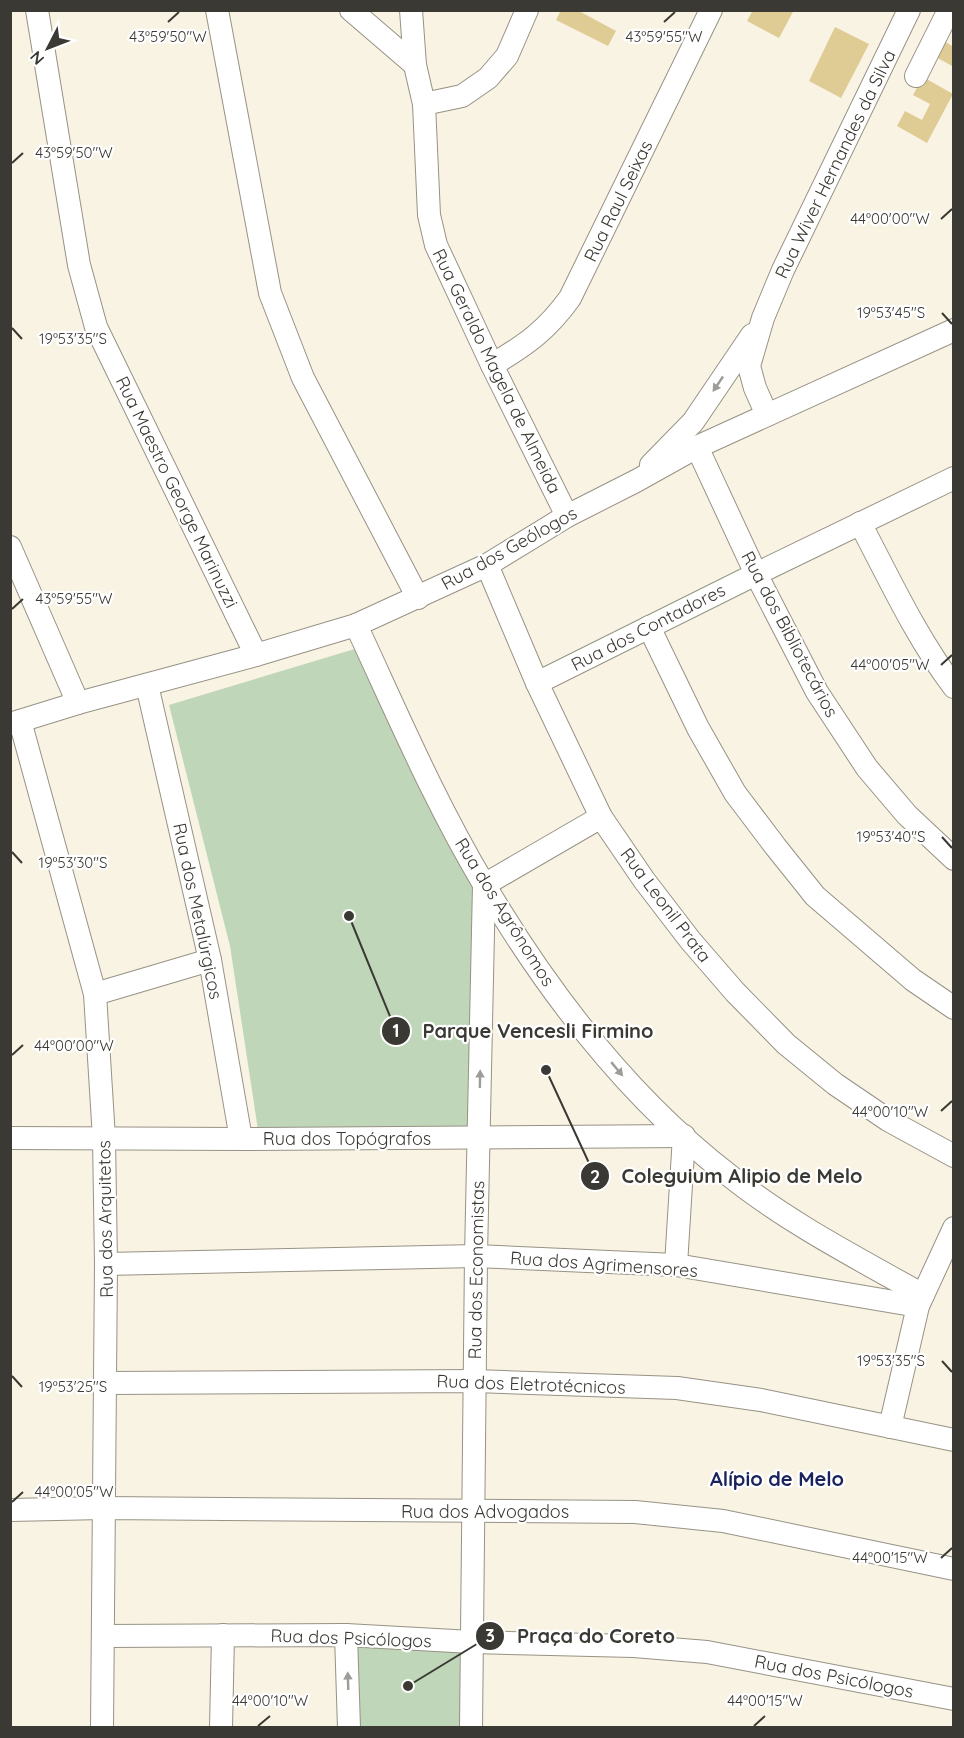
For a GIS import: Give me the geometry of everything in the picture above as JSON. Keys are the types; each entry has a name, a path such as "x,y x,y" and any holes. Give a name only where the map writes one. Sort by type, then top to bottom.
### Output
{"street":[{"name":"Rua Maestro George Marinuzzi","path":"37,10 79,265 96,327 256,655"},
{"path":"217,10 270,293 303,378 418,598"},
{"path":"351,10 415,65"},
{"name":"Rua Geraldo Magela de Almeida","path":"411,10 415,65 424,104 429,215 436,245 492,365 567,516"},
{"path":"424,104 462,96 488,78 507,56 527,10"},
{"name":"Rua Raul Seixas","path":"492,365 540,334 570,298 711,10"},
{"name":"Rua Wiver Hernandes da Silva","path":"767,415 755,388 749,366 763,318 783,270 909,10"},
{"path":"916,76 949,10"},
{"name":"Rua Wiver Hernandes da Silva","path":"636,481 693,422 763,318"},
{"name":"Rua dos Geólogos","path":"15,722 356,625 487,565 567,516 697,447 954,330"},
{"name":"Rua dos Bibliotecários","path":"697,447 756,574 817,692 867,768 907,815 954,859"},
{"name":"Rua dos Contadores","path":"537,683 954,478"},
{"path":"860,523 939,669 954,687"},
{"path":"10,547 78,703"},
{"name":"Rua Leonil Prata","path":"487,565 537,683 602,817 644,880 690,940 735,992 786,1044 835,1083 888,1120 954,1156"},
{"name":"Rua dos Agrônomos","path":"356,625 432,788 484,885 530,957 579,1024 633,1088 730,1176 816,1236 920,1300"},
{"path":"649,627 703,737 735,793 774,846 815,896 913,980 954,1008"},
{"name":"Rua dos Metalúrgicos","path":"147,685 210,960 241,1139"},
{"name":"Rua dos Arquitetos","path":"15,722 95,994 104,1138 106,1264 102,1728"},
{"path":"484,885 602,817"},
{"name":"Rua dos Economistas","path":"471,1728 476,1256 484,885"},
{"path":"95,994 210,960"},
{"path":"676,1265 684,1136"},
{"name":"Rua dos Topógrafos","path":"10,1138 684,1136"},
{"path":"890,1427 920,1300 954,1228"},
{"name":"Rua dos Agrimensores","path":"106,1264 476,1256 676,1265 920,1300"},
{"name":"Rua dos Eletrotécnicos","path":"105,1383 475,1381 677,1388 761,1400 954,1440"},
{"name":"Rua dos Advogados","path":"10,1510 103,1508 635,1512 723,1521 954,1569"},
{"path":"221,1728 223,1635"},
{"path":"346,1635 349,1728"},
{"name":"Rua dos Psicólogos","path":"103,1636 346,1635 472,1642 634,1646 707,1652 954,1699"}],"green space":[{"path":"358,648 476,885 471,1130 258,1130 230,946 169,705"},
{"path":"346,1635 469,1638 473,1727 349,1727"}],"building":[{"path":"561,10 577,10 616,31 608,46 556,20"},
{"path":"753,10 794,10 779,38 747,21"},
{"path":"835,27 869,44 841,98 809,81"},
{"path":"942,40 954,47 954,67 934,56"},
{"path":"923,77 953,94 927,143 897,126 905,111 922,120 930,104 913,95"}],"place":[{"name":"Parque Vencesli Firmino","path":"349,916"},
{"name":"Coleguium Alipio de Melo","path":"546,1070"},
{"name":"Praça do Coreto","path":"408,1686"}],"district":[{"name":"Alípio de Melo","path":"777,1478"}]}
